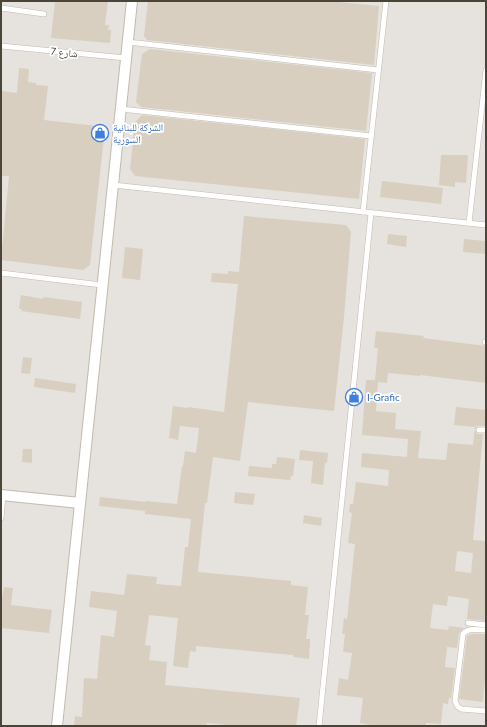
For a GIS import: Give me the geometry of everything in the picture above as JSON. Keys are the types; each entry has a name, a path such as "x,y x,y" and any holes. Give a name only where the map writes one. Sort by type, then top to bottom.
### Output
{"street":[{"path":"57,726 132,1"},
{"path":"2,495 80,503"}],"lane":[{"path":"363,212 386,1"},
{"path":"1,8 44,14"},
{"path":"128,42 378,70"},
{"name":"شارع 7","path":"1,46 126,58"},
{"path":"469,223 486,70"},
{"path":"121,109 371,136"},
{"path":"113,185 486,225"},
{"path":"319,726 371,213"},
{"path":"1,273 102,285"},
{"path":"479,430 486,430"},
{"path":"1,518 2,495"},
{"path":"468,623 486,625"},
{"path":"486,630 470,629 463,634 455,701 461,709 486,711"}],"shaded area":[{"path":"1,1 486,1 486,726 1,726"}],"building":[{"path":"55,1 108,1 105,25 109,25 108,30 111,30 110,43 51,38"},
{"path":"148,1 329,1 379,6 374,65 147,40 144,36"},
{"path":"150,49 372,73 366,131 141,107 136,102 142,54"},
{"path":"19,68 29,69 28,82 36,83 36,85 48,86 44,120 105,127 90,265 83,270 1,260 9,176 1,176 1,91 17,93"},
{"path":"142,115 365,139 359,199 135,176 130,169 135,122"},
{"path":"441,155 468,155 466,183 455,182 455,187 439,185"},
{"path":"382,181 443,188 441,204 380,197"},
{"path":"244,216 346,225 351,232 334,411 248,402 240,461 213,457 207,503 205,503 198,572 291,581 291,585 308,587 305,615 309,615 306,639 310,639 309,659 294,657 293,655 196,646 196,652 190,651 188,668 173,666 178,618 149,615 145,645 151,646 149,660 167,662 165,685 300,698 296,726 236,726 207,723 206,726 74,726 75,716 82,717 84,678 97,679 101,635 114,637 117,611 89,607 91,591 124,595 127,574 157,577 156,584 181,586 185,547 188,547 191,519 145,514 145,511 99,506 100,497 177,504 185,451 196,453 199,428 180,426 178,440 169,438 173,406 224,412 238,284 211,282 212,273 228,274 228,271 239,272"},
{"path":"388,234 407,236 406,247 387,244"},
{"path":"464,239 486,241 486,254 463,252"},
{"path":"125,247 143,249 140,280 122,278"},
{"path":"21,295 43,299 43,297 82,302 80,319 21,311 22,309 19,309"},
{"path":"376,331 424,336 423,338 486,346 486,383 420,375 388,373 387,383 378,382 376,411 396,413 395,429 421,431 418,458 446,460 448,443 473,445 475,427 454,425 456,407 486,410 486,426 477,426 475,430 477,434 483,434 473,540 486,541 486,621 467,619 469,599 448,596 447,606 433,604 430,628 448,630 449,626 464,628 459,633 457,648 447,647 445,667 455,668 451,698 449,698 448,704 443,703 441,724 426,723 426,726 376,726 360,723 363,698 337,695 339,678 348,680 352,653 343,652 345,634 342,634 344,618 347,619 355,544 348,543 352,513 349,512 350,504 353,504 356,482 388,486 389,470 361,467 362,453 407,457 408,439 362,435 366,380 375,380 378,348 374,348","holes":["457,551 473,553 471,573 455,571"]},
{"path":"23,357 32,358 30,374 21,373"},
{"path":"35,378 76,384 75,393 34,387"},
{"path":"23,449 32,449 32,463 22,462"},
{"path":"300,450 328,453 327,463 325,462 323,485 311,483 313,461 299,460"},
{"path":"277,457 295,459 293,476 291,476 290,480 248,476 249,466 272,468 272,464 276,464"},
{"path":"235,492 255,494 253,505 234,503"},
{"path":"304,515 322,518 321,526 303,523"},
{"path":"4,587 13,588 11,605 52,610 49,633 1,628 1,604"},
{"path":"471,634 486,634 486,667 483,702 459,699 467,636"}],"place":[{"name":"الشركة للبنانية السورية","path":"100,133"},
{"name":"I-Grafic","path":"354,397"}]}
